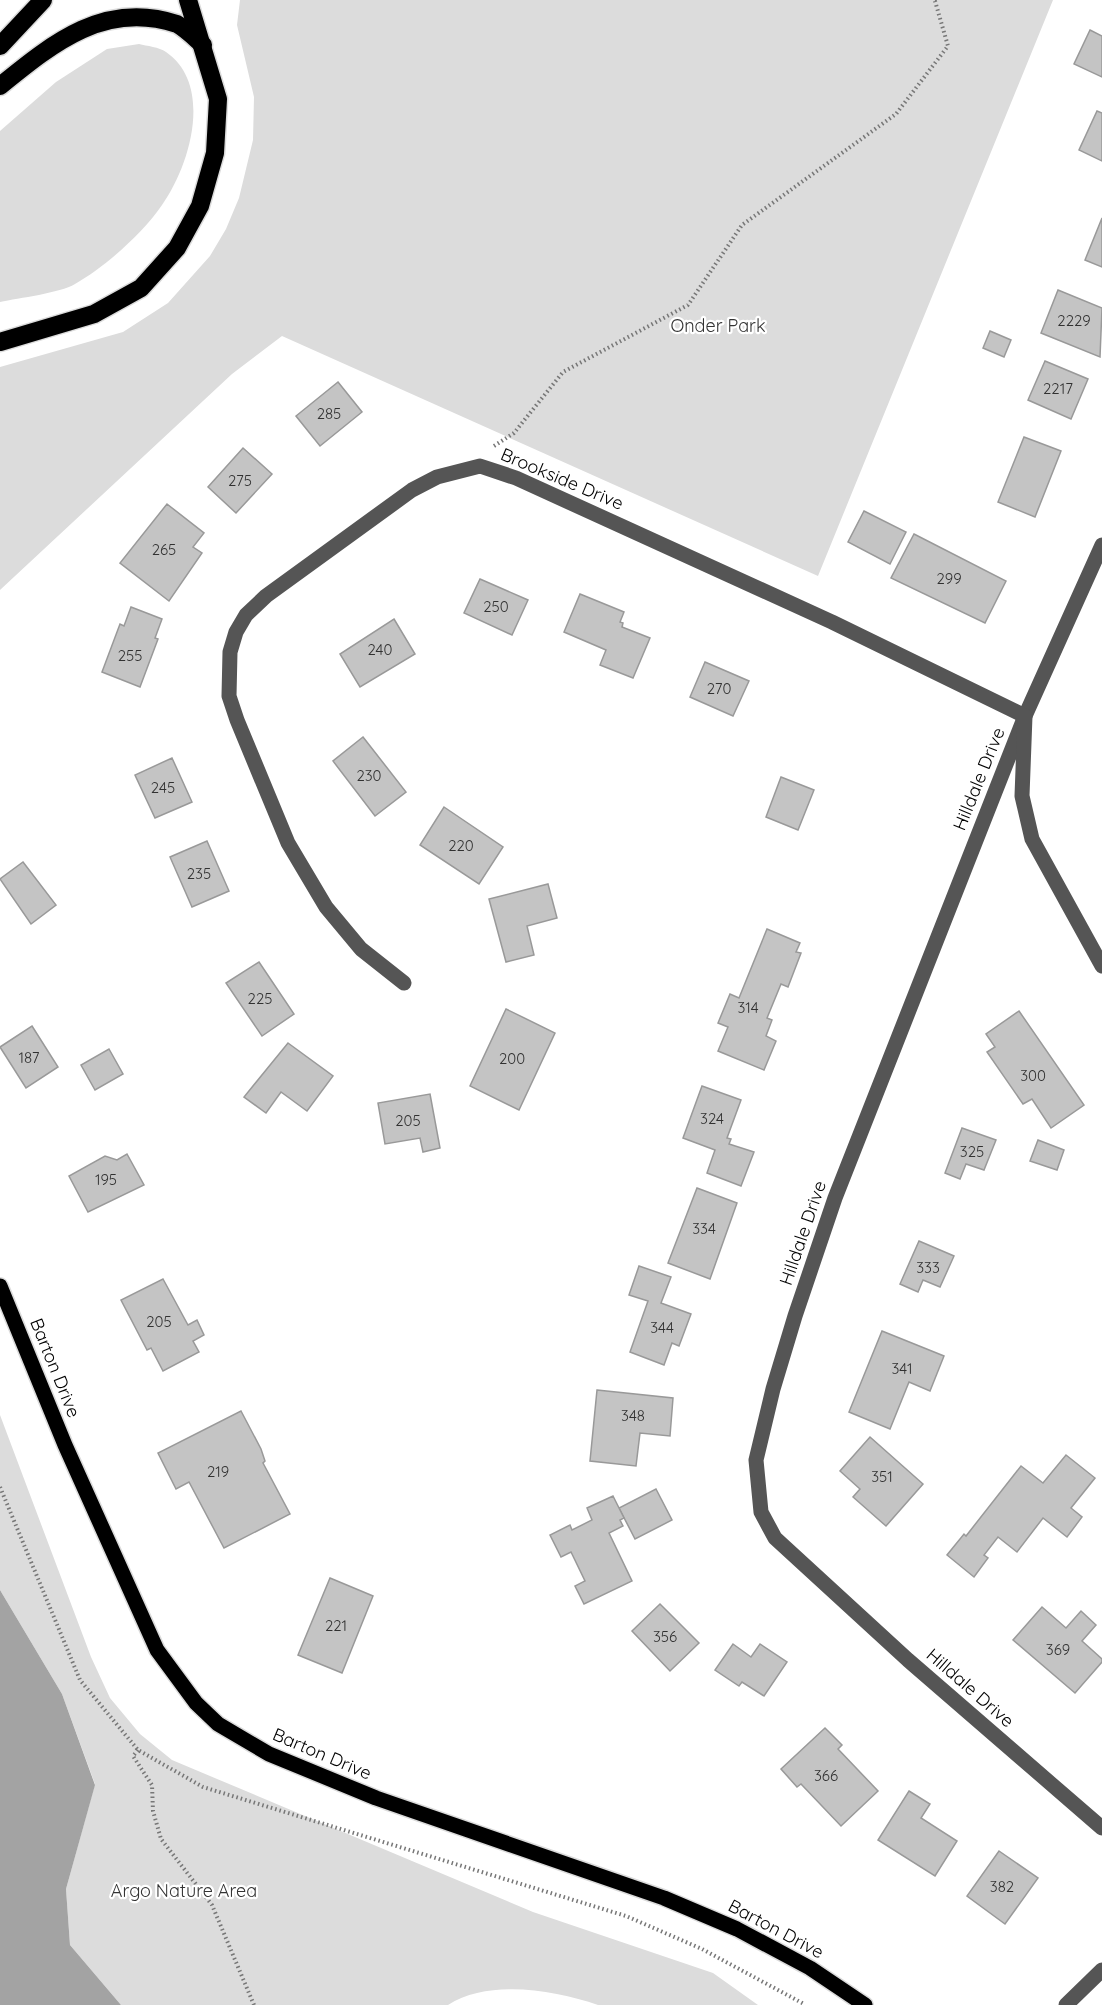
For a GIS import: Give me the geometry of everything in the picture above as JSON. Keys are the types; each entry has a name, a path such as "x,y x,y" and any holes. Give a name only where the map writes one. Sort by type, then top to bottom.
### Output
{"highway":[{"path":"0,46 43,0"},
{"path":"0,342 94,314 141,288 177,248 200,206 215,153 218,99 188,0"},
{"path":"0,86 68,31 104,12 141,10 178,24 202,45"}],"main road":[{"name":"Barton Drive","path":"0,1286 70,1456 158,1650 176,1678 218,1724 269,1754 376,1798 664,1898 716,1920 810,1968 865,2005"}],"street":[{"name":"Brookside Drive","path":"404,983 361,949 326,907 288,843 229,696 231,652 236,632 246,615 266,596 412,490 459,470 480,466 551,493 832,622 1025,716"},
{"name":"Hilldale Drive","path":"1102,545 1025,716 835,1198 773,1389 756,1460 761,1512 775,1538 802,1566 1102,1828"},
{"path":"1025,716 1022,796 1032,839 1102,966"},
{"path":"1066,2005 1102,1970"}],"path":[{"path":"459,470 514,434 563,372 688,306 742,225 896,114 948,46 933,0"},
{"path":"138,1750 133,1756 152,1785 153,1811 161,1839 212,1905 254,2005"}],"green space":[{"name":"Onder Park","path":"240,0 1053,0 818,576 282,336 232,374 0,590 0,367 123,332 168,303 210,256 226,229 239,198 253,140 254,97 237,25"},
{"path":"139,44 166,52 181,66 190,84 193,105 192,126 188,148 172,189 154,216 134,238 87,277 60,290 0,302 0,131 56,82 107,49"},
{"name":"Argo Nature Area","path":"0,1415 91,1657 110,1698 140,1734 172,1760 533,1912 713,1973 758,2005 598,2005 562,1995 502,1990 464,1997 448,2005 121,2005 70,1945 66,1889 95,1784 62,1694 0,1590"}],"shaded area":[{"path":"0,1590 62,1694 95,1785 66,1889 70,1945 121,2005 0,2005"}],"building":[{"path":"1090,30 1102,36 1102,77 1074,64"},
{"path":"1097,111 1102,113 1102,161 1079,150"},
{"path":"1102,218 1102,267 1085,260"},
{"path":"1058,290 1102,308 1100,357 1041,333"},
{"path":"990,331 1011,340 1004,357 983,348"},
{"path":"1045,361 1088,379 1071,419 1028,400"},
{"path":"338,382 362,412 320,446 296,416"},
{"path":"1024,437 1061,451 1035,517 998,502"},
{"path":"243,448 272,474 236,513 208,487"},
{"path":"167,504 204,533 193,547 202,553 169,601 120,563"},
{"path":"864,511 906,532 890,564 848,542"},
{"path":"914,534 1006,581 985,623 891,578"},
{"path":"480,579 528,600 512,635 464,613"},
{"path":"580,594 624,612 620,622 623,623 622,627 650,638 633,678 600,665 606,650 564,632"},
{"path":"131,607 162,619 155,638 158,639 140,687 102,672 120,624 124,626"},
{"path":"394,619 415,654 360,687 340,654"},
{"path":"705,662 749,681 733,716 690,697"},
{"path":"363,737 406,792 375,816 333,761"},
{"path":"172,758 192,802 155,818 135,775"},
{"path":"781,777 814,790 798,830 766,817"},
{"path":"444,807 503,847 479,884 420,845"},
{"path":"207,841 229,891 192,907 170,857"},
{"path":"23,862 56,905 31,924 0,879"},
{"path":"548,884 557,918 527,926 534,955 506,962 489,899"},
{"path":"767,929 800,943 796,952 801,953 788,987 781,984 767,1018 772,1020 766,1036 776,1041 764,1070 718,1051 728,1027 718,1023 730,994 739,998"},
{"path":"259,962 294,1014 262,1036 226,983"},
{"path":"506,1009 555,1033 519,1110 470,1086"},
{"path":"1019,1011 1084,1105 1051,1128 1032,1099 1023,1104 987,1052 995,1047 986,1034"},
{"path":"32,1026 58,1067 26,1088 0,1047"},
{"path":"288,1043 333,1076 307,1111 281,1092 266,1113 244,1097"},
{"path":"109,1049 123,1074 95,1090 81,1065"},
{"path":"702,1086 741,1100 727,1138 731,1139 729,1144 754,1152 741,1186 707,1173 715,1150 683,1138"},
{"path":"430,1094 440,1148 423,1152 420,1138 385,1144 378,1103"},
{"path":"962,1128 996,1140 984,1170 966,1164 960,1179 945,1173"},
{"path":"1038,1140 1064,1150 1057,1170 1030,1161"},
{"path":"127,1154 144,1185 88,1212 69,1176 105,1156 117,1160"},
{"path":"697,1188 737,1203 710,1279 668,1263"},
{"path":"919,1241 954,1256 940,1287 923,1280 918,1292 900,1284"},
{"path":"639,1266 671,1277 661,1303 691,1314 679,1346 672,1343 664,1365 630,1352 648,1301 629,1295"},
{"path":"163,1279 188,1325 197,1320 204,1335 193,1341 199,1352 163,1371 151,1348 147,1350 121,1300"},
{"path":"882,1331 944,1356 930,1391 909,1382 890,1429 849,1412"},
{"path":"597,1390 673,1398 670,1436 640,1433 636,1466 590,1461"},
{"path":"241,1411 261,1449 265,1461 263,1463 290,1514 224,1548 189,1482 176,1489 158,1453"},
{"path":"870,1437 923,1484 886,1526 853,1497 860,1489 840,1471"},
{"path":"1066,1455 1095,1478 1071,1508 1082,1517 1067,1537 1043,1518 1017,1552 998,1537 984,1555 988,1558 974,1577 947,1555 964,1534 966,1536 1021,1466 1043,1483"},
{"path":"656,1489 672,1520 635,1539 619,1508"},
{"path":"613,1496 624,1518 620,1520 623,1526 609,1533 632,1581 584,1604 575,1586 585,1581 571,1552 561,1557 550,1535 570,1525 572,1530 592,1520 587,1508"},
{"path":"330,1578 373,1596 342,1673 298,1655"},
{"path":"660,1604 699,1643 670,1671 632,1631"},
{"path":"1042,1607 1066,1628 1081,1611 1096,1625 1082,1641 1102,1659 1102,1662 1075,1693 1013,1640"},
{"path":"733,1644 751,1657 760,1644 787,1662 764,1696 742,1682 739,1686 715,1670"},
{"path":"825,1728 842,1745 838,1749 878,1791 841,1826 801,1784 797,1787 781,1769"},
{"path":"909,1791 930,1804 921,1818 957,1841 935,1876 878,1840"},
{"path":"999,1851 1038,1878 1005,1924 967,1896"}]}
